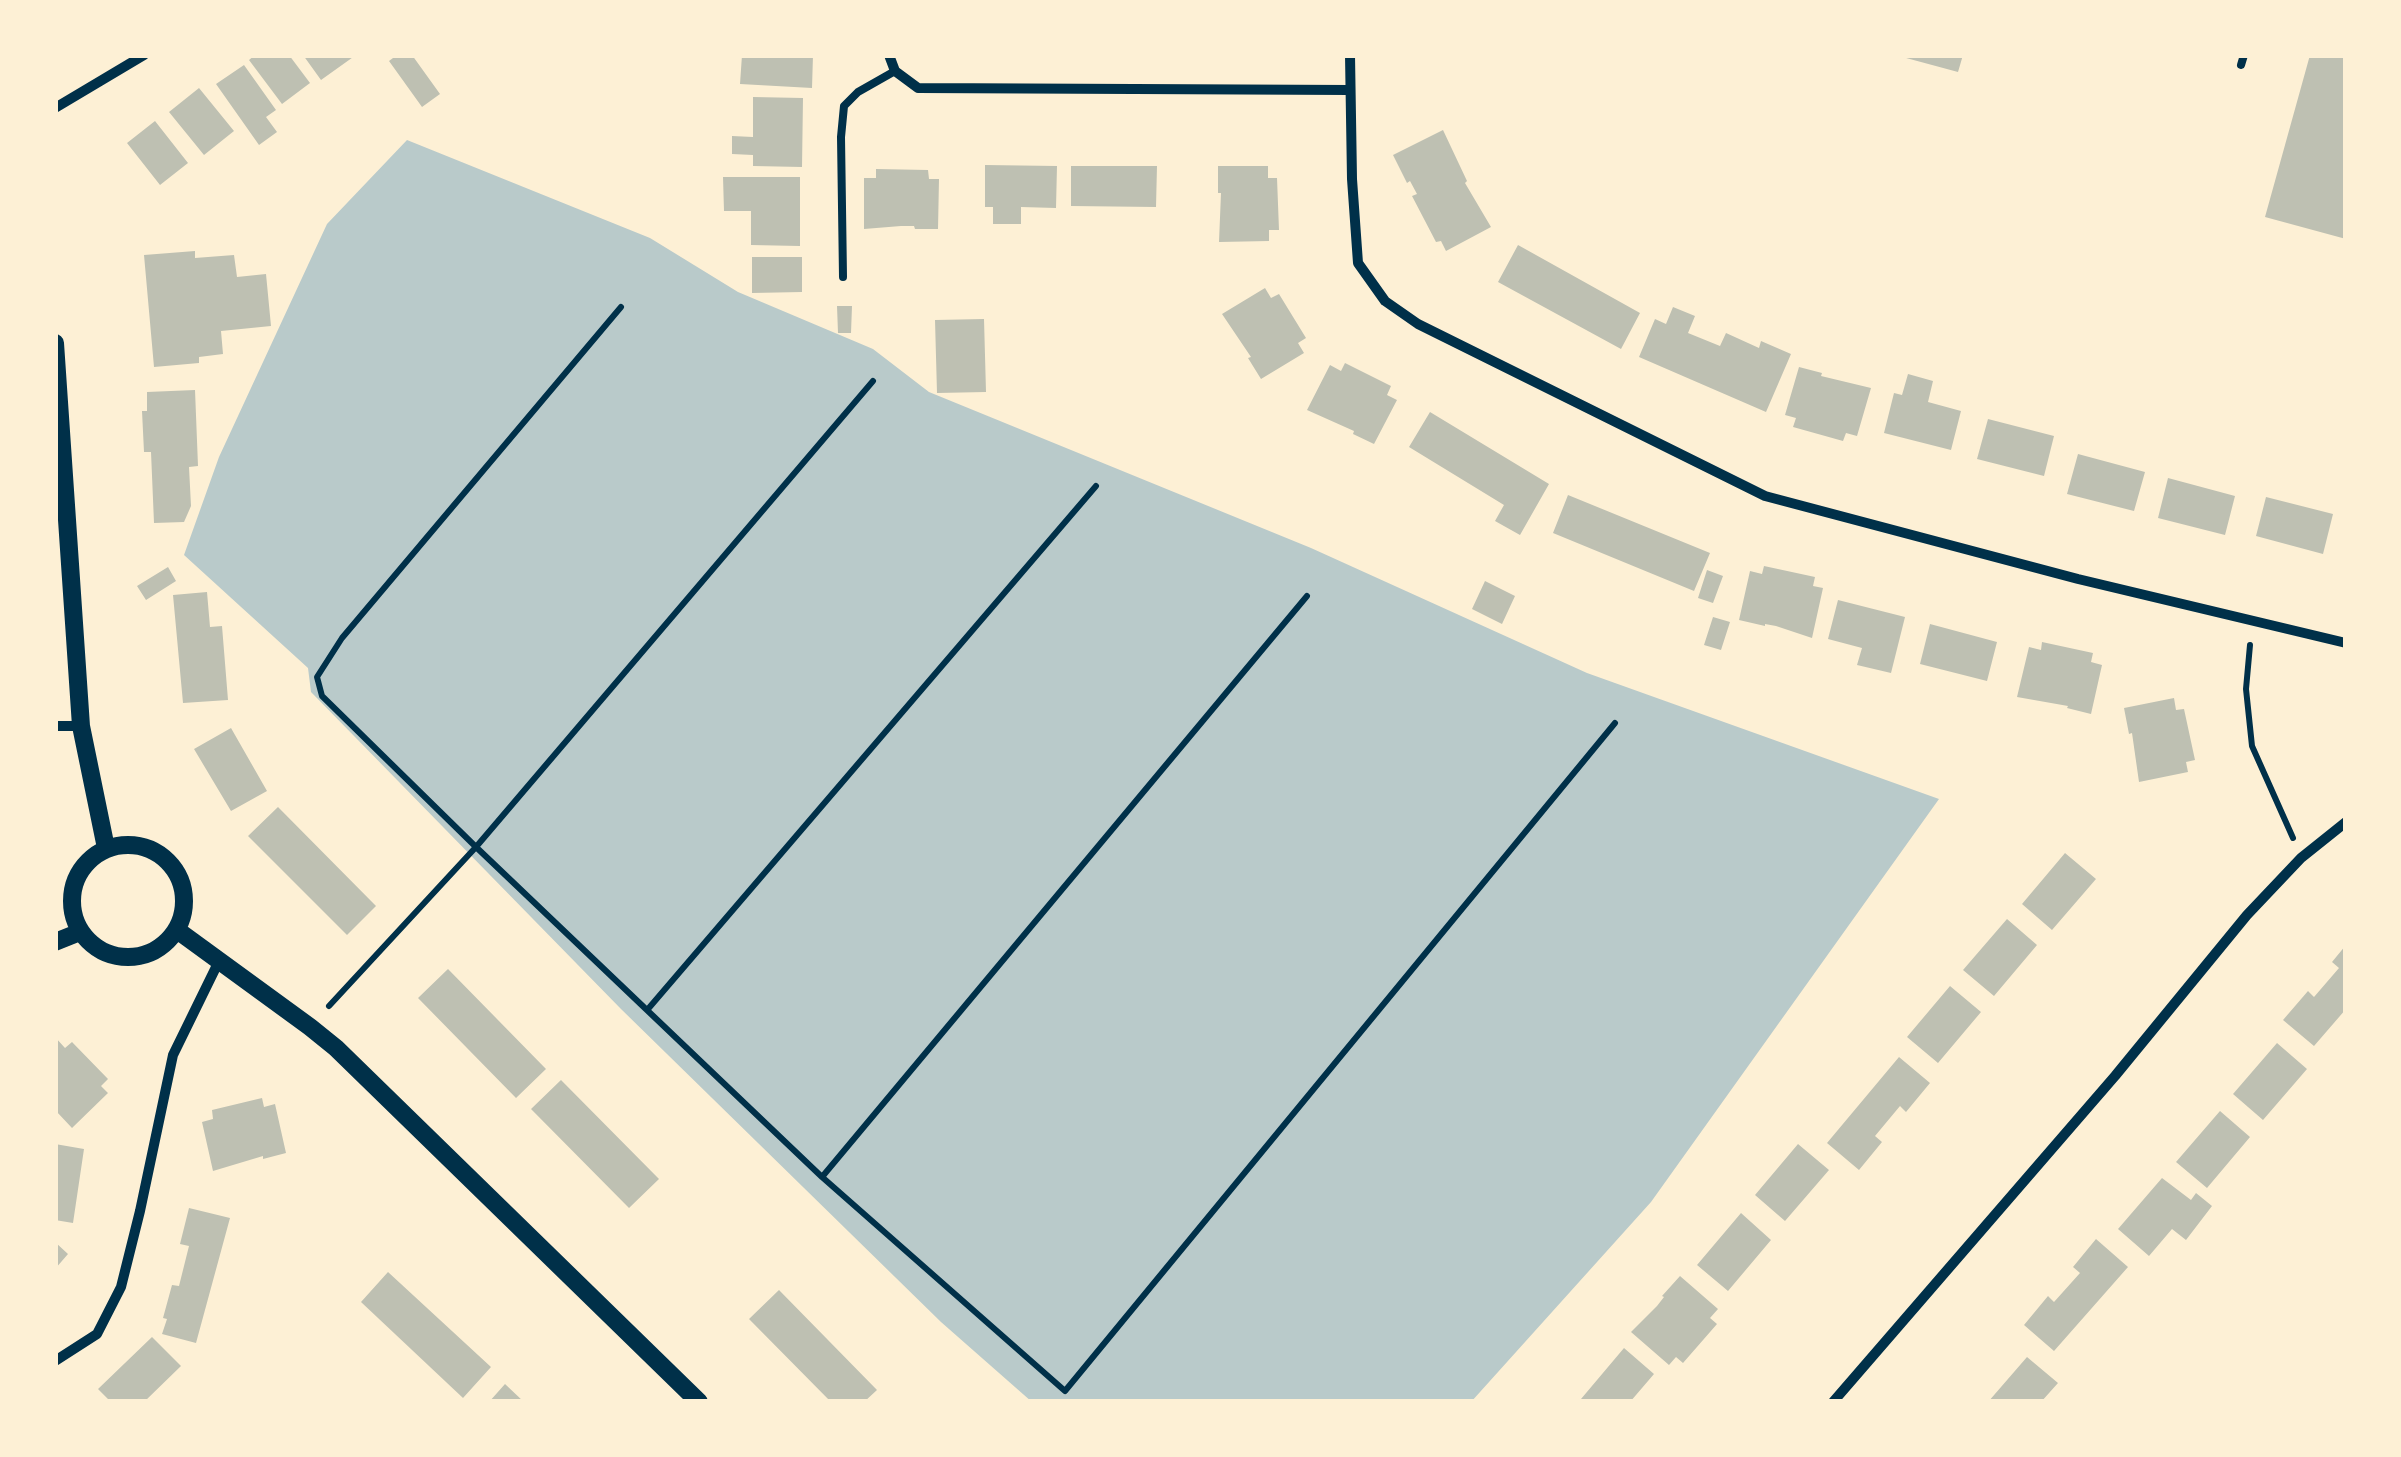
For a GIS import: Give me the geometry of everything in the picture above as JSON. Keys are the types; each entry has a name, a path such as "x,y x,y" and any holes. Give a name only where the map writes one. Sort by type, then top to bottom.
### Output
{"street":[{"path":"55,108 144,55"},
{"path":"889,55 895,71 918,88 1350,90"},
{"path":"1350,55 1358,263 1385,301 1418,324 1766,496 2078,579 2346,643"},
{"path":"55,343 81,726 106,848"},
{"path":"55,726 81,726"},
{"path":"1833,1402 2116,1076 2247,915 2301,858 2346,822"},
{"path":"124,844 158,852 181,879 184,914 176,930 161,948 140,957 117,957 96,948 80,932 72,914 77,874 106,848 124,844"},
{"path":"176,930 336,1048 699,1402"},
{"path":"55,942 80,932"},
{"path":"55,1361 97,1334 121,1288 173,1055 219,961"}],"lane":[{"path":"2242,65 2244,55"},
{"path":"844,277 844,106 858,92 895,71"}],"path":[{"path":"621,308 342,638 317,677 322,696 822,1177 1065,1391 1615,723"},
{"path":"310,1027 476,847 873,381"},
{"path":"648,1009 1096,486"},
{"path":"822,1177 1307,596"},
{"path":"2252,621 2246,689 2252,746 2301,858"}],"shaded area":[{"path":"407,140 650,238 738,292 873,349 929,392 1311,548 1587,673 1939,799 1651,1202 1471,1402 1032,1402 941,1322 621,1009 311,692 308,668 184,555 219,457 327,224"}],"building":[{"path":"255,55 289,55 310,83 282,104 249,60"},
{"path":"303,55 356,55 321,80"},
{"path":"397,55 412,55 440,94 422,107 389,61"},
{"path":"742,55 813,55 812,88 740,84"},
{"path":"1895,55 1963,55 1958,72"},
{"path":"2310,55 2346,55 2346,239 2265,217"},
{"path":"244,65 276,110 266,117 277,132 259,145 216,84"},
{"path":"199,88 234,131 204,155 169,112"},
{"path":"753,97 803,98 802,167 753,166 753,155 732,154 732,136 753,137"},
{"path":"155,121 188,163 160,185 127,143"},
{"path":"1443,130 1465,183 1491,227 1446,251 1441,241 1436,242 1412,196 1417,194 1393,155"},
{"path":"985,165 1057,166 1056,208 1021,207 1021,224 993,224 993,207 985,207"},
{"path":"1071,166 1157,166 1156,207 1071,206"},
{"path":"1218,166 1268,166 1268,178 1277,178 1279,230 1269,230 1269,241 1219,242"},
{"path":"876,169 928,170 929,179 939,179 938,229 864,229 864,178 876,178"},
{"path":"723,177 800,177 800,246 751,245 751,211 724,211"},
{"path":"1518,245 1640,313 1621,349 1498,282"},
{"path":"195,251 195,258 234,255 237,277 266,274 271,326 221,331 223,354 199,357 199,363 154,367 144,255"},
{"path":"752,257 802,257 802,292 752,293"},
{"path":"1265,288 1271,298 1279,294 1306,338 1298,343 1304,353 1261,379 1222,314"},
{"path":"837,306 852,306 851,333 838,333"},
{"path":"1673,307 1695,316 1688,333 1720,346 1726,333 1759,348 1761,341 1791,354 1766,412 1639,357 1655,319 1666,324"},
{"path":"984,319 986,392 937,393 935,320"},
{"path":"1345,363 1391,386 1387,395 1397,400 1374,444 1307,410 1330,365 1341,371"},
{"path":"1799,367 1871,388 1857,436 1846,433 1843,441 1793,427 1796,418 1785,415"},
{"path":"1908,374 1933,381 1928,402 1961,411 1951,450 1884,433 1894,393 1902,395"},
{"path":"195,390 198,466 189,467 191,506 184,522 154,523 151,452 144,452 142,411 147,411 147,392"},
{"path":"1430,412 1549,484 1520,535 1495,521 1504,505 1409,447"},
{"path":"1988,419 2054,436 2044,476 1977,459"},
{"path":"2078,454 2145,472 2134,511 2067,494"},
{"path":"2168,478 2235,496 2225,535 2158,518"},
{"path":"1568,495 1710,553 1694,591 1553,533"},
{"path":"2266,497 2333,514 2323,554 2256,536"},
{"path":"1764,566 1815,577 1813,586 1823,588 1812,638 1776,626 1739,620 1750,571 1762,574"},
{"path":"168,567 176,581 146,600 137,586"},
{"path":"1707,570 1723,576 1713,603 1698,598"},
{"path":"1485,581 1515,596 1502,624 1472,609"},
{"path":"207,592 210,627 222,626 228,700 183,703 173,595"},
{"path":"1838,600 1905,617 1891,673 1857,665 1862,648 1828,639"},
{"path":"1713,617 1730,622 1721,650 1704,645"},
{"path":"1930,624 1997,642 1987,681 1920,664"},
{"path":"2042,642 2093,653 2091,662 2102,665 2091,714 2017,697 2029,647 2041,650"},
{"path":"2174,698 2176,710 2184,709 2195,760 2186,762 2188,772 2139,782 2124,708"},
{"path":"231,728 267,791 231,811 194,749"},
{"path":"278,807 376,906 347,935 248,836"},
{"path":"2065,853 2096,879 2052,930 2022,904"},
{"path":"2007,919 2037,945 1994,996 1963,970"},
{"path":"2346,945 2346,1009 2314,1046 2283,1020 2308,991 2314,997 2339,968 2332,962"},
{"path":"448,969 546,1069 516,1098 418,998"},
{"path":"1950,986 1981,1012 1938,1063 1907,1037"},
{"path":"55,1037 65,1048 72,1042 108,1079 101,1086 108,1093 72,1128 55,1106"},
{"path":"2277,1043 2307,1069 2263,1120 2233,1094"},
{"path":"1899,1057 1930,1083 1906,1112 1900,1106 1875,1136 1882,1142 1859,1170 1827,1143"},
{"path":"561,1080 659,1179 629,1208 531,1109"},
{"path":"262,1098 264,1107 275,1104 286,1153 213,1171 202,1122 213,1119 212,1110"},
{"path":"2220,1111 2250,1137 2207,1188 2176,1162"},
{"path":"55,1144 84,1149 73,1223 55,1220"},
{"path":"1798,1144 1829,1170 1785,1221 1755,1195"},
{"path":"2162,1178 2191,1200 2196,1193 2212,1206 2186,1240 2172,1229 2149,1256 2118,1229"},
{"path":"189,1208 230,1218 196,1343 162,1334 172,1285 179,1286 189,1246 180,1244"},
{"path":"1741,1213 1771,1240 1728,1291 1697,1265"},
{"path":"2096,1239 2128,1267 2054,1351 2024,1325 2048,1296 2054,1302 2080,1273 2073,1267"},
{"path":"55,1242 68,1254 55,1269"},
{"path":"388,1272 491,1367 463,1398 361,1302"},
{"path":"1680,1276 1718,1309 1710,1318 1717,1324 1683,1363 1676,1357 1669,1365 1631,1332"},
{"path":"779,1290 877,1390 864,1402 831,1402 749,1319"},
{"path":"152,1337 181,1366 144,1402 111,1402 98,1389"},
{"path":"1624,1348 1654,1374 1630,1402 1584,1402 1581,1399"},
{"path":"2027,1357 2058,1383 2041,1402 1988,1402"},
{"path":"505,1384 524,1402 489,1402"}]}
